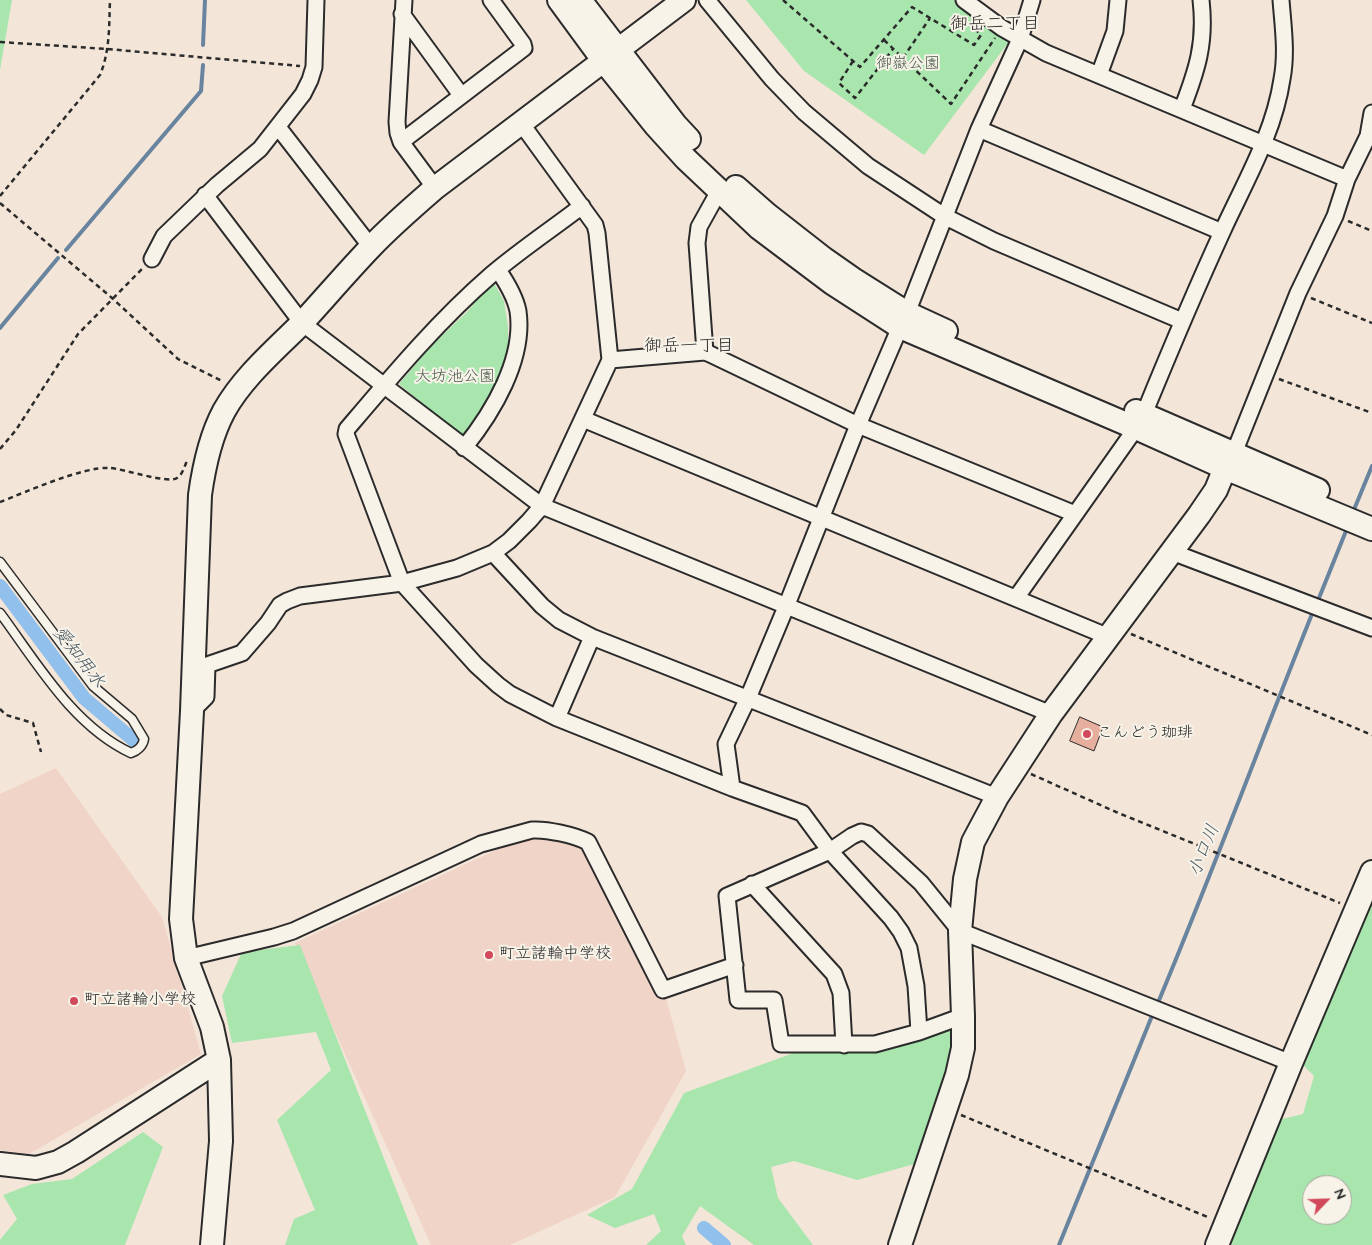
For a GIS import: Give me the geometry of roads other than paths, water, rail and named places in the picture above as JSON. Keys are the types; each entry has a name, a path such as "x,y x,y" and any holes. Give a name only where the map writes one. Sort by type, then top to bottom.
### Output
{"street":[{"path":"152,259 164,236 205,195 260,149 303,94 314,67 316,0"},
{"path":"401,142 524,48 491,0"},
{"path":"559,0 730,182 822,258 903,320"},
{"path":"580,0 610,55 656,126 719,191 759,228 804,264 903,320 971,343 1140,421 1337,507 1372,529"},
{"path":"212,1245 221,1141 219,1060 212,1027 186,958 180,919 192,711 200,495 209,447 221,417 238,390 254,370 302,323 371,247 435,188 684,0"},
{"path":"707,0 750,54 804,112 868,166 944,216 994,241 1182,321"},
{"path":"732,788 726,744 748,698 786,606 979,129 1020,39 1032,0"},
{"path":"1100,75 1115,31 1118,0"},
{"path":"1182,109 1199,59 1203,23 1201,0"},
{"path":"1016,598 1140,421 1182,321 1263,145 1276,104 1285,61 1281,0"},
{"path":"403,7 461,95"},
{"path":"403,7 398,133 401,142 435,188"},
{"path":"962,7 1046,53 1348,179"},
{"path":"900,1245 957,1075 963,1048 960,931 965,879 973,842 997,796 1051,714 1216,490 1266,374 1298,293 1335,216 1348,179 1368,136 1372,114"},
{"path":"192,711 206,697 207,665 242,653 268,623 280,605 300,596 402,584 457,568 493,553 515,536 542,506 610,360 595,225 520,123"},
{"path":"278,127 371,247"},
{"path":"979,129 1222,232"},
{"path":"705,352 697,243 699,226 719,191"},
{"path":"205,195 302,323 542,506 1051,714"},
{"path":"582,206 498,270 461,302 383,386 347,429 346,434 402,584 476,665 510,694 557,718 732,788 802,813 830,851 891,918 901,932 909,948 916,986 919,1032"},
{"path":"464,448 478,431 499,394 512,366 517,343 518,311 510,288 498,270"},
{"path":"610,360 705,352 858,425 1075,514"},
{"path":"583,419 1016,598 1112,633"},
{"path":"1337,507 1372,513"},
{"path":"1172,552 1372,628"},
{"path":"493,553 542,606 559,620 592,637 997,796"},
{"path":"557,718 592,637"},
{"path":"186,958 274,938 294,931 481,844 540,829 581,838 588,842 663,990 735,965"},
{"path":"963,1016 919,1032 875,1044 780,1044 774,1000 738,1000 727,896 830,851 861,832 868,834 921,883 960,931 1291,1063"},
{"path":"1217,1245 1291,1063 1372,872"},
{"path":"752,884 834,974 841,993 844,1045"},
{"path":"0,1164 36,1168 58,1162 219,1060"}],"lane":[{"path":"0,562 93,686 132,719 144,739 143,744 131,753 112,744 90,727 71,707 0,613"}],"waterway":[{"path":"203,45 205,0"},
{"path":"66,250 201,91 203,65"},
{"path":"0,328 58,258"},
{"name":"小口川","path":"1353,512 1372,466"},
{"name":"小口川","path":"1317,603 1348,526"},
{"name":"愛知用水","path":"0,586 84,698 137,743"},
{"name":"小口川","path":"1157,1005 1314,609"},
{"name":"小口川","path":"1059,1245 1154,1011"},
{"name":"愛知用水","path":"704,1228 724,1245"}],"place":[{"name":"こんどう珈琲","path":"1087,734"},
{"name":"町立諸輪中学校","path":"489,955"},
{"name":"町立諸輪小学校","path":"74,1001"}],"district":[{"name":"御岳二丁目","path":"995,25"},
{"name":"御岳一丁目","path":"689,347"}],"park label":[{"name":"御嶽公園","path":"908,65"},
{"name":"大坊池公園","path":"455,378"}]}
